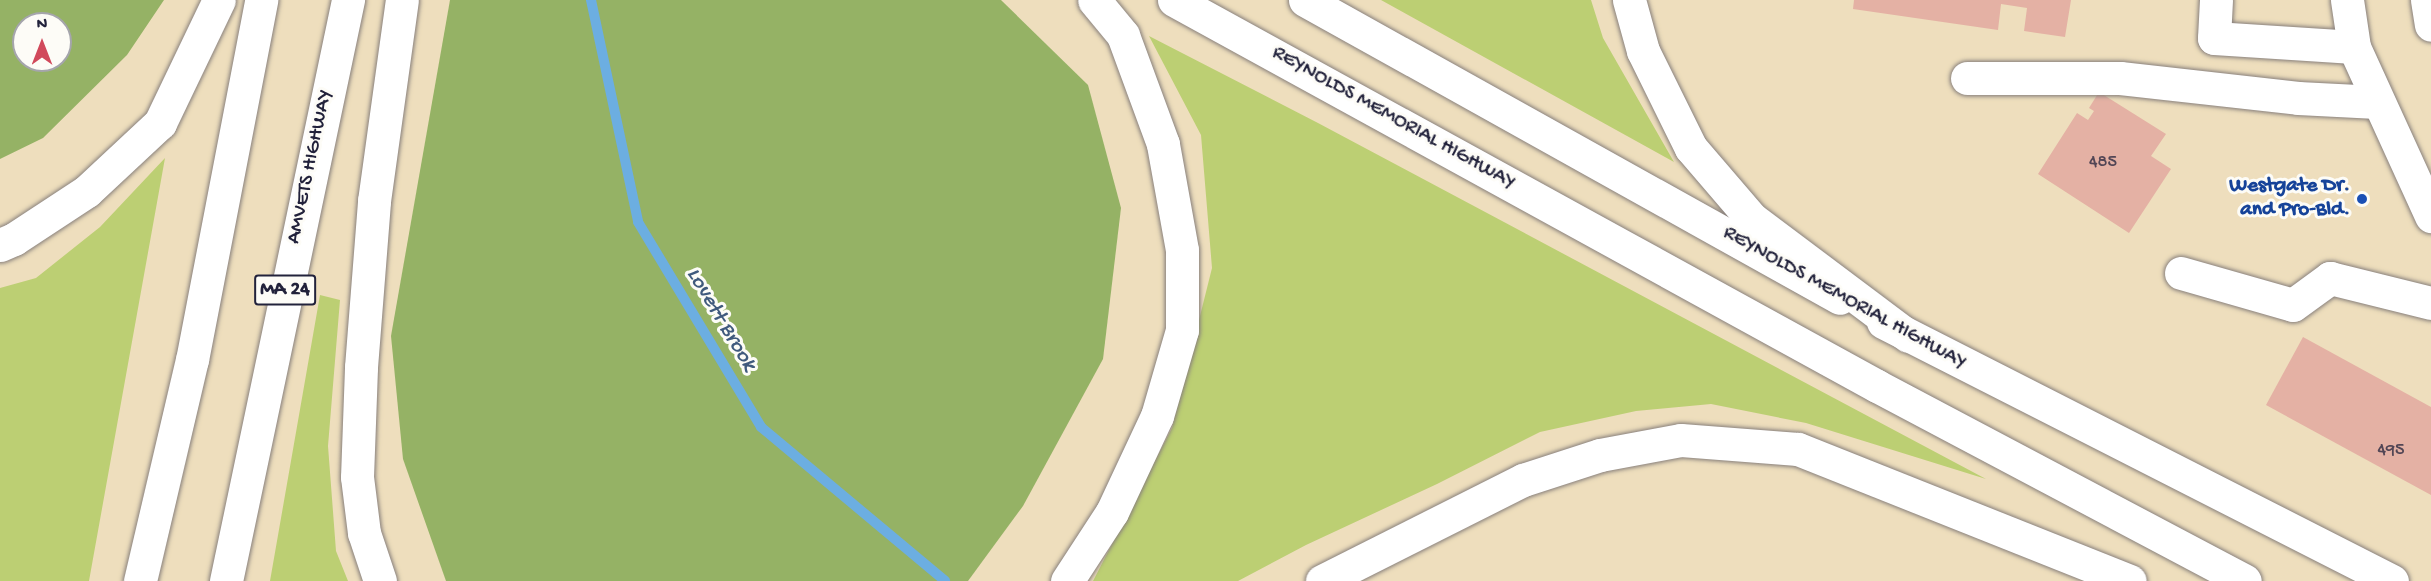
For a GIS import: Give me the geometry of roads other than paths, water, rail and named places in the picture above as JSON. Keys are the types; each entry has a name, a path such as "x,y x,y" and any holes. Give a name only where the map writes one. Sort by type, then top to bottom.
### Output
{"main road":[{"path":"0,245 14,239 87,191 160,123 219,0"},
{"path":"140,581 192,360 261,0"},
{"name":"AMVETS HIGHWAY","path":"226,581 348,0"},
{"path":"380,581 364,533 357,477 361,367 374,201 402,0"},
{"path":"1067,581 1113,512 1157,416 1182,330 1182,249 1163,144 1123,35 1094,0"},
{"name":"REYNOLDS MEMORIAL HIGHWAY","path":"1174,0 1877,386 2245,581"},
{"name":"REYNOLDS MEMORIAL HIGHWAY","path":"1305,0 1908,336 2392,581"},
{"path":"1629,0 1643,51 1691,148 1751,218 1908,336"},
{"path":"2216,0 2214,38 2354,47"},
{"path":"2347,0 2354,47 2377,102 2431,216"},
{"path":"2427,0 2431,26"},
{"path":"1967,78 2120,78 2298,98 2377,102"},
{"path":"2181,273 2293,305 2330,278 2431,303"},
{"path":"1322,581 1523,480 1600,455 1682,440 1798,448 2130,581"}],"waterway":[{"name":"Lovett Brook","path":"591,0 638,222 761,427 945,581"}],"place":[{"name":"Westgate Dr. and Pro-Bld.","path":"2362,199"}]}
